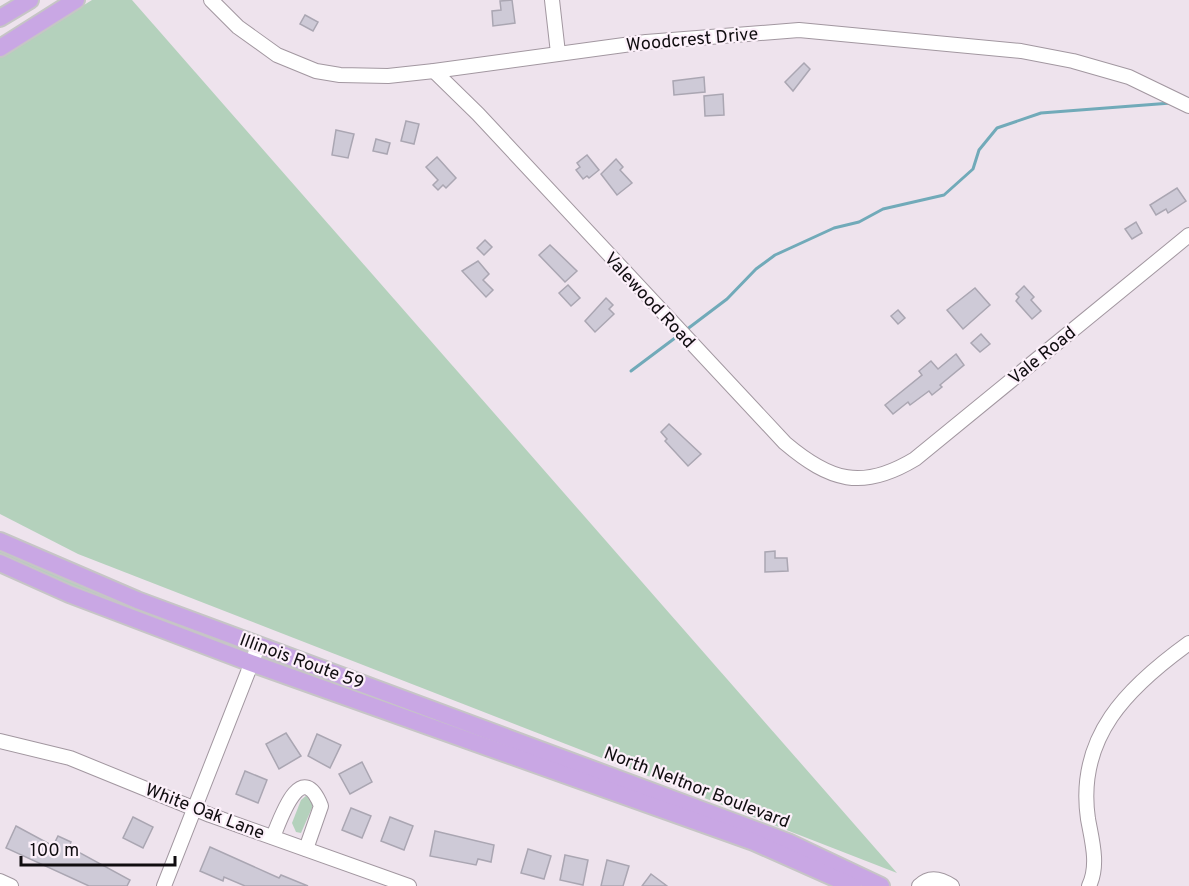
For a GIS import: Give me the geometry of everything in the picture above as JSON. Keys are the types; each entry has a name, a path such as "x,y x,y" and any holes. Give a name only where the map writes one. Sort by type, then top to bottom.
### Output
{"main road":[{"path":"0,18 30,0"},
{"path":"0,48 76,0"},
{"name":"Illinois Route 59","path":"0,541 127,596 495,731"},
{"name":"Illinois Route 59","path":"0,563 69,594 251,663 594,785"},
{"name":"North Neltnor Boulevard","path":"495,731 788,842 881,886"},
{"name":"North Neltnor Boulevard","path":"594,785 754,842 853,886"}],"street":[{"name":"Woodcrest Drive","path":"211,0 237,27 261,45 297,64 316,70 361,76 434,71 558,53 749,33 800,30 1021,51 1082,63 1129,77 1189,106"},
{"path":"552,0 558,53"},
{"name":"Valewood Road","path":"434,71 478,114 785,443 814,467 835,475 858,479 892,472"},
{"name":"Vale Road","path":"892,472 915,459 1189,235"},
{"path":"1089,886 1094,869 1087,801 1087,771 1093,749 1117,709 1165,661 1189,643"},
{"path":"164,886 259,644"},
{"name":"White Oak Lane","path":"0,741 70,758 193,808 409,886"},
{"path":"273,837 288,799 296,790 304,788 312,791 321,806 306,849"},
{"path":"919,886 925,880 933,878 952,886"}],"green space":[{"path":"92,0 132,0 897,873 78,554 0,514 0,57"},
{"path":"0,549 102,594 226,641 227,644 142,615 0,555"},
{"path":"307,795 315,801 301,833 296,832 292,823 301,800"}],"building":[{"path":"512,0 515,23 493,26 492,11 501,10 500,1"},
{"path":"305,15 318,22 313,31 300,24"},
{"path":"804,63 810,69 793,91 785,82"},
{"path":"704,77 705,92 674,95 673,81"},
{"path":"723,94 724,115 705,116 704,96"},
{"path":"406,121 419,124 414,144 401,141"},
{"path":"336,130 354,134 348,158 332,155"},
{"path":"376,139 390,143 387,154 373,151"},
{"path":"587,155 599,170 589,178 587,176 583,179 576,170 580,167 577,163"},
{"path":"437,157 456,178 446,188 443,185 438,190 433,185 438,180 426,167"},
{"path":"616,159 623,167 620,170 632,183 617,195 601,174"},
{"path":"1177,188 1186,201 1168,213 1166,209 1156,215 1150,205"},
{"path":"1136,222 1142,233 1132,239 1125,229"},
{"path":"485,240 492,247 484,255 477,248"},
{"path":"550,245 577,271 565,282 539,255"},
{"path":"478,261 489,274 483,280 493,290 486,297 462,271"},
{"path":"568,285 580,298 571,306 559,293"},
{"path":"1024,286 1034,297 1031,300 1041,311 1032,319 1016,301 1019,297 1016,294"},
{"path":"975,288 990,305 963,329 947,310"},
{"path":"606,298 613,305 609,309 614,314 595,332 585,321"},
{"path":"898,310 905,318 898,324 891,316"},
{"path":"981,334 990,344 980,352 971,343"},
{"path":"956,354 964,365 940,385 942,387 932,395 929,391 910,405 908,402 893,414 885,405 922,375 919,371 931,361 938,369"},
{"path":"669,424 701,454 688,466 665,441 667,439 661,432"},
{"path":"775,551 775,558 787,558 788,571 765,572 765,552"},
{"path":"286,733 301,756 279,769 266,744"},
{"path":"317,734 341,745 330,768 308,756"},
{"path":"362,762 372,782 350,794 339,774"},
{"path":"245,771 267,780 258,803 236,794"},
{"path":"351,808 371,816 362,838 342,830"},
{"path":"133,817 153,827 143,848 123,838"},
{"path":"390,817 413,826 404,850 381,841"},
{"path":"16,826 53,846 58,836 71,842 69,847 130,880 127,886 89,886 6,848"},
{"path":"435,831 494,845 491,862 478,859 476,865 430,856"},
{"path":"210,847 279,878 281,875 308,886 245,886 224,877 223,881 200,871"},
{"path":"528,849 551,856 544,879 521,873"},
{"path":"565,855 588,860 583,885 560,880"},
{"path":"607,860 629,866 623,886 601,886"},
{"path":"651,874 667,886 642,886"}],"waterway":[{"path":"686,330 727,299 756,269 775,255 834,228 859,222 883,209 944,195 973,169 979,150 997,128 1041,113 1171,103"},
{"path":"631,371 675,338"}]}
